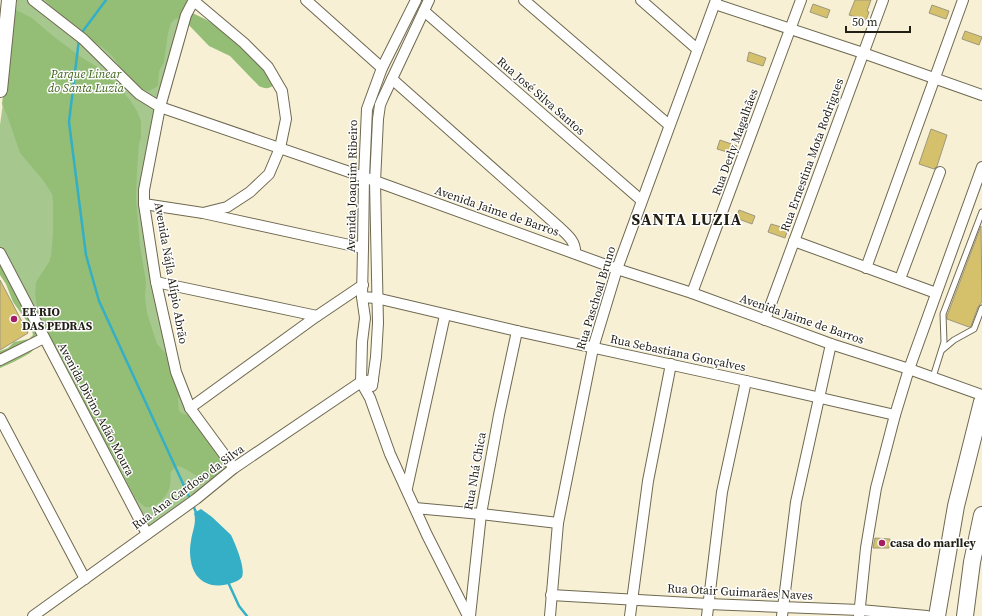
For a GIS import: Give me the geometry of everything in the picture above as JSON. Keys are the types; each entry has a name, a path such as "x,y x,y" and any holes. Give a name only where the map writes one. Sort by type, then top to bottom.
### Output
{"main road":[{"path":"937,616 945,562 956,506 982,402"},
{"path":"965,616 977,559 982,515"},
{"path":"945,562 977,559"}],"street":[{"path":"0,90 9,0"},
{"name":"Avenida Jaime de Barros","path":"33,0 83,39 139,94 160,107 364,177 617,269 692,293 831,344 933,377 982,395"},
{"path":"194,0 244,43 268,67 282,91 286,119 280,148 269,174 250,192 227,207 203,213"},
{"name":"Avenida Nájla Alípio Abrão","path":"194,0 186,15 160,107 144,190 144,204 156,282 176,372 190,408 234,468"},
{"path":"306,0 382,68"},
{"name":"Avenida Joaquim Ribeiro","path":"361,382 362,342 365,318 362,297 367,109 382,68 415,0"},
{"name":"Avenida Joaquim Ribeiro","path":"370,398 378,322 376,298 375,182 380,105 429,0"},
{"path":"524,0 669,125"},
{"path":"641,0 697,49"},
{"name":"Rua Derly Magalhães","path":"692,293 801,0"},
{"name":"Rua Ernestina Mota Rodrigues","path":"765,320 883,0"},
{"path":"866,268 963,0"},
{"path":"716,2 790,30 863,53 982,95"},
{"name":"Rua Paschoal Bruno","path":"550,616 558,523 593,348 617,269 641,200 716,2"},
{"name":"Rua José Silva Santos","path":"424,11 641,200"},
{"path":"392,79 559,227 574,243 576,247 575,253"},
{"path":"860,613 866,548 876,488 894,416 909,369 982,167"},
{"path":"900,279 940,172"},
{"path":"144,204 203,213 363,248"},
{"path":"794,241 936,293"},
{"name":"Avenida Divino Adão Moura","path":"0,253 147,534"},
{"path":"156,282 317,316"},
{"path":"190,408 317,316 363,285"},
{"name":"Rua Sebastiana Gonçalves","path":"362,297 376,298 517,332 671,364 894,416"},
{"path":"407,488 445,315"},
{"name":"Rua Nhá Chica","path":"469,616 480,514 517,332"},
{"path":"0,360 44,338"},
{"path":"782,612 796,502 831,344"},
{"path":"630,616 648,481 671,364"},
{"path":"373,380 361,382 370,398 390,454 407,488 427,535 469,616"},
{"path":"707,616 722,492 746,381"},
{"name":"Rua Ana Cardoso da Silva","path":"33,616 187,506 234,468 361,382"},
{"path":"0,418 84,579"},
{"path":"415,508 558,523"},
{"name":"Rua Otair Guimarães Naves","path":"551,595 708,604 782,612 927,616"}],"lane":[{"path":"933,377 944,342 943,314 982,212"},
{"path":"942,351 954,340 974,329 982,308"}],"green space":[{"name":"Parque Linear do Santa Luzia","path":"17,0 194,0 186,15 144,190 156,282 190,408 234,468 147,534 0,253 0,125"},
{"path":"45,0 187,0 186,10 205,19 230,35 257,58 274,85 267,88 259,86 230,56 209,46 185,21 180,18 175,19 171,23 164,62 159,71 158,86 149,91 142,89 132,82 109,53 74,28"},
{"name":"Parque Linear do Santa Luzia","path":"16,10 32,18 84,59 104,71 130,100 141,121 136,199 140,246 146,282 145,298 147,313 157,344 168,356 180,389 178,400 179,411 183,414 192,416 206,433 218,453 222,467 214,477 206,479 177,466 171,473 170,486 167,493 160,501 151,507 145,507 136,499 119,464 100,435 82,402 80,383 69,361 62,354 43,343 30,353 0,368 0,351 8,348 14,342 29,339 33,335 31,327 13,302 6,284 0,275 0,263 33,311 37,307 35,294 36,282 49,262 53,235 52,194 43,180 20,153 2,104 13,15"}],"water":[{"path":"201,509 231,535 240,556 243,568 242,577 227,585 205,583 194,571 191,560 190,545 195,524 194,513"}],"building":[{"path":"855,0 871,0 867,11 869,12 866,20 849,15"},
{"path":"813,4 830,10 827,18 810,12"},
{"path":"932,5 949,11 946,19 929,13"},
{"path":"965,31 982,37 979,45 962,39"},
{"path":"749,52 766,58 763,66 747,61"},
{"path":"931,129 947,135 937,166 934,169 919,164"},
{"path":"720,140 737,146 734,154 717,149"},
{"path":"739,210 755,216 752,224 736,218"},
{"path":"771,224 788,229 785,238 768,232"},
{"path":"981,226 982,302 978,307 971,326 969,327 947,319 947,316"},
{"path":"0,280 28,333 0,350"},
{"name":"casa do marlley","path":"875,538 890,539 889,548 873,548"}],"waterway":[{"path":"80,35 106,0"},
{"path":"79,39 69,122 86,255 99,301 191,501"},
{"path":"193,505 197,515"},
{"path":"228,582 239,606 247,616"}],"place":[{"name":"EE RIO DAS PEDRAS","path":"14,319"},
{"name":"casa do marlley","path":"882,543"}],"district":[{"name":"SANTA LUZIA","path":"687,219"}]}
